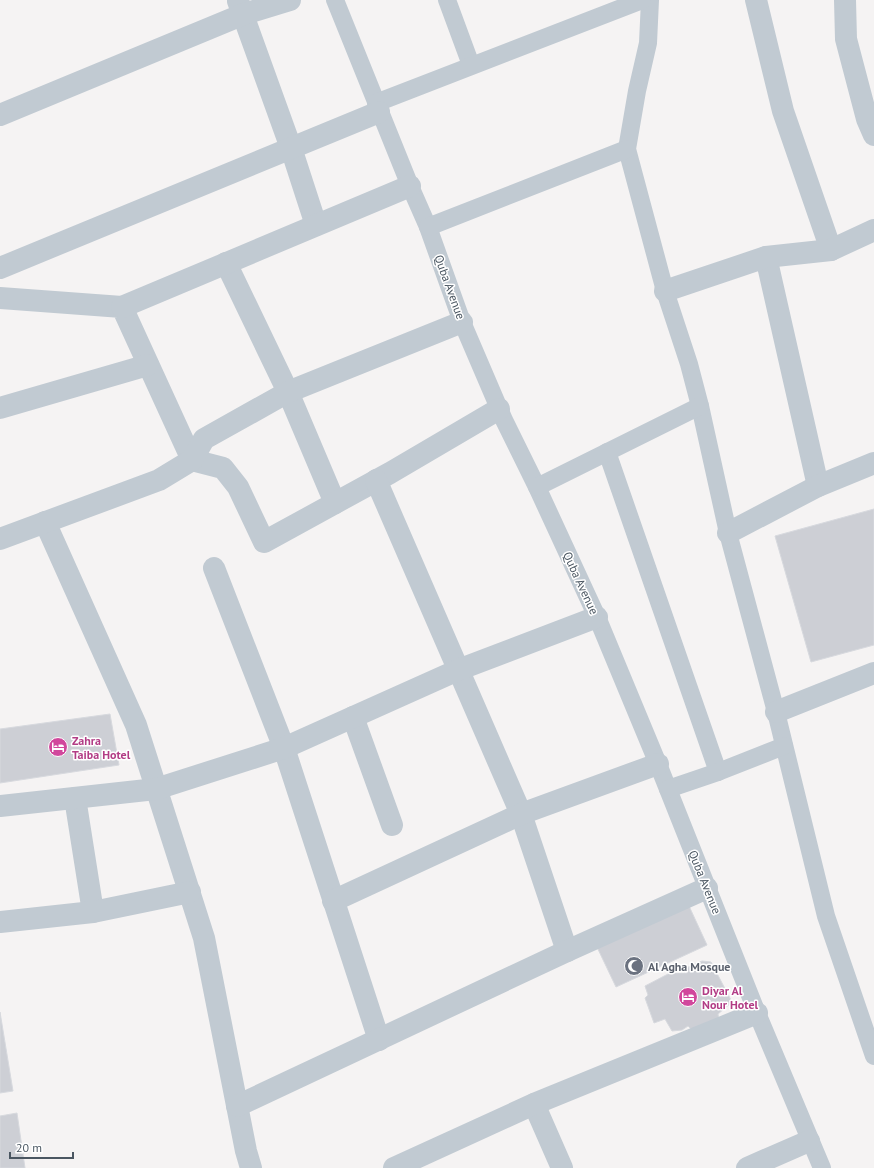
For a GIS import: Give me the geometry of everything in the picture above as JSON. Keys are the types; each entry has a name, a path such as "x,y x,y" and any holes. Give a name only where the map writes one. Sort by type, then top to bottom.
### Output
{"street":[{"path":"0,115 241,7 290,0"},
{"name":"Quba Avenue","path":"335,0 428,227 462,322 499,409 597,617 658,764 809,1141 822,1168"},
{"path":"447,0 471,65"},
{"path":"0,268 291,148 471,65 642,0"},
{"path":"650,0 648,43 626,149 665,291 689,364 700,406 728,533 776,712 826,916 874,1056"},
{"path":"756,0 783,111 831,250"},
{"path":"845,0 846,39 866,86 867,119 874,135"},
{"path":"241,7 291,148 316,225"},
{"path":"428,227 626,149"},
{"path":"0,298 122,307 410,186"},
{"path":"665,291 766,257 831,250 874,230"},
{"path":"766,257 818,486"},
{"path":"226,263 288,392 335,503"},
{"path":"122,307 192,460"},
{"path":"0,539 159,480 192,460 204,439 288,392 462,322"},
{"path":"0,408 148,364"},
{"path":"537,487 700,406"},
{"path":"192,460 223,468 238,487 264,542 376,480 499,409"},
{"path":"607,452 718,772"},
{"path":"728,533 818,486 874,463"},
{"path":"376,480 521,814 567,951"},
{"path":"45,522 136,724 190,892 204,938 246,1151 251,1168"},
{"path":"214,568 284,748 379,1040"},
{"path":"0,806 156,789 284,748 458,670 597,617"},
{"path":"776,712 874,673"},
{"path":"353,717 392,825"},
{"path":"668,789 718,772 784,746"},
{"path":"333,901 521,814 658,764"},
{"path":"75,798 93,912"},
{"path":"237,1106 567,951 707,888"},
{"path":"0,922 93,912 190,892"},
{"path":"394,1168 534,1104 757,1013"},
{"path":"534,1104 562,1168"},
{"path":"747,1168 809,1141"}],"building":[{"path":"874,509 874,645 811,662 775,536"},
{"name":"Zahra Taiba Hotel","path":"110,714 119,765 0,783 0,729"},
{"name":"Al Agha Mosque","path":"689,906 707,945 616,987 596,945"},
{"name":"Diyar Al Nour Hotel","path":"702,961 711,962 732,1002 718,1014 719,1020 692,1030 688,1026 682,1030 672,1031 665,1019 654,1023 645,998 648,995 645,986 670,973 687,973 686,968"},
{"path":"0,1012 13,1091 0,1093"},
{"path":"17,1113 25,1168 0,1168 0,1116"}],"place":[{"name":"Zahra Taiba Hotel","path":"58,747"},
{"name":"Al Agha Mosque","path":"634,966"},
{"name":"Diyar Al Nour Hotel","path":"688,997"}]}
